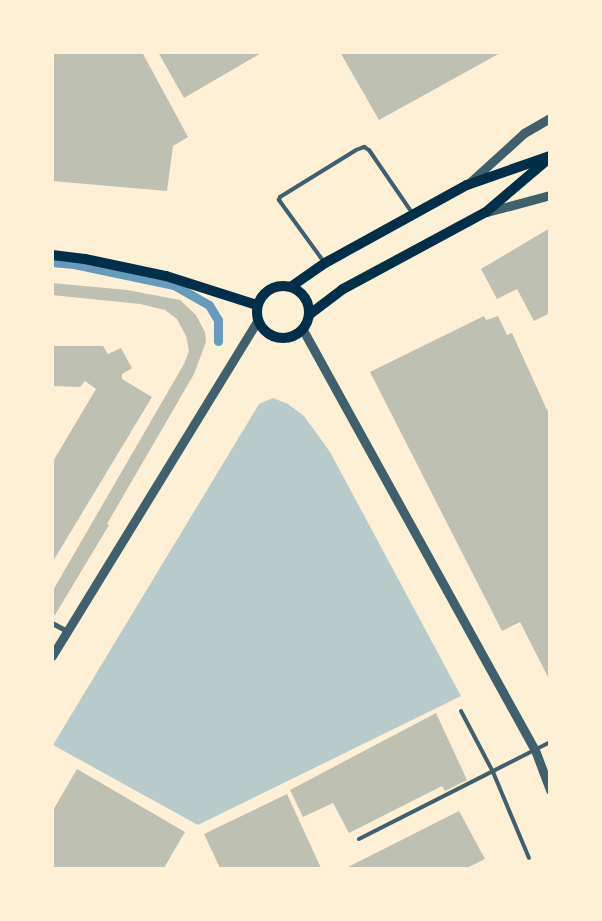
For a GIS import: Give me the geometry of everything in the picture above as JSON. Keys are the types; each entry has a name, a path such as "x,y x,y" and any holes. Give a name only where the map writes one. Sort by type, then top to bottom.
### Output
{"main road":[{"path":"292,286 325,263 467,185 550,157"},
{"path":"310,314 306,298 300,290 292,286 281,285 271,288 262,295 257,305 258,320 266,332 278,338 291,338 303,330 310,314 343,289 486,212 550,157"},
{"path":"52,255 85,259 166,276 257,305"}],"street":[{"path":"467,185 524,133 550,118"},
{"path":"486,212 550,195"},
{"path":"52,656 258,320"},
{"path":"303,330 535,750 550,790"},
{"path":"52,623 67,632"}],"lane":[{"path":"325,263 279,200 280,197 356,150 364,147 369,150 412,214"},
{"path":"461,711 493,772 529,858"},
{"path":"359,839 550,742"}],"shaded area":[{"path":"273,398 288,404 304,416 330,452 461,696 198,825 53,745 259,404"}],"building":[{"path":"52,52 142,52 188,137 173,146 167,191 52,181"},
{"path":"158,52 263,52 184,98"},
{"path":"340,52 502,52 379,120"},
{"path":"550,228 550,313 534,321 517,289 497,299 481,269"},
{"path":"52,283 127,290 180,300 196,315 205,332 206,342 194,374 107,524 109,525 55,615 52,613 52,592 184,364 189,351 186,336 177,319 165,310 140,304 52,295"},
{"path":"484,316 486,320 498,316 507,335 512,333 547,410 550,411 550,681 520,622 502,631 370,372"},
{"path":"52,346 103,346 108,354 121,348 132,368 122,374 122,379 152,397 52,563 52,463 96,389 85,381 80,387 52,386"},
{"path":"436,713 467,780 445,791 442,786 349,833 333,803 303,817 290,790"},
{"path":"77,769 185,832 164,868 52,868 52,812"},
{"path":"287,794 321,868 220,868 204,834"},
{"path":"459,811 485,859 467,868 346,868"}],"waterway":[{"path":"52,262 74,264 174,285 209,305 218,320 218,341"}]}
